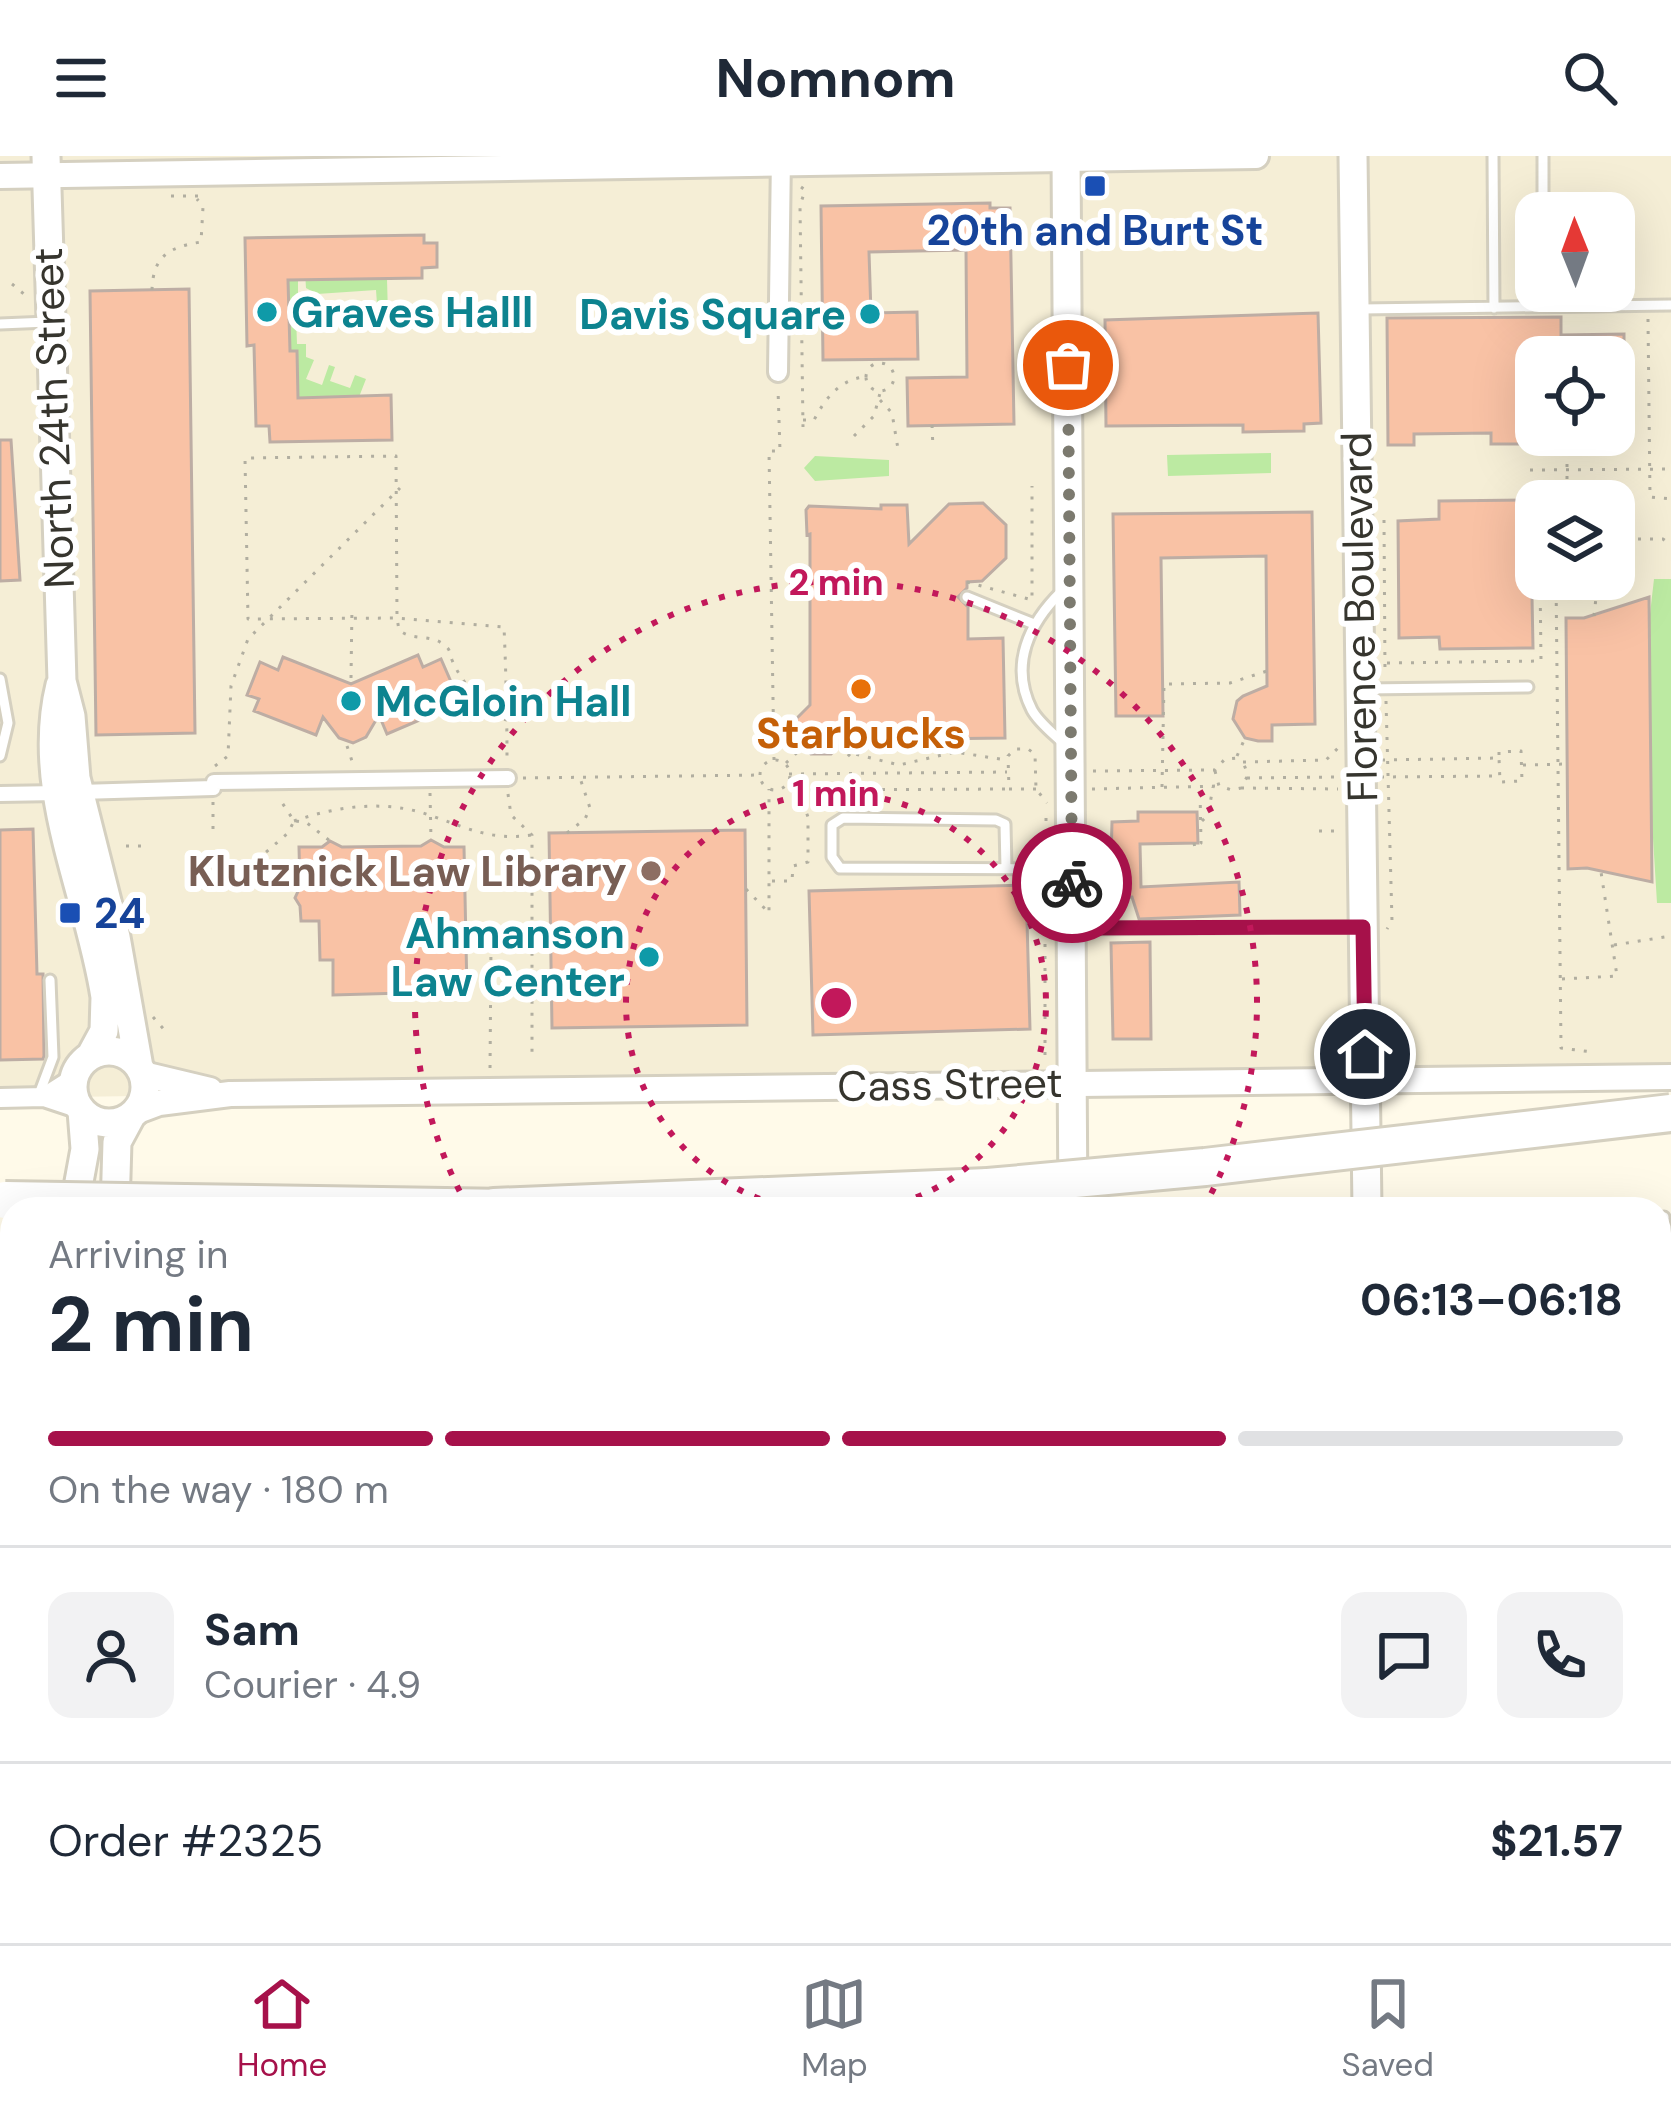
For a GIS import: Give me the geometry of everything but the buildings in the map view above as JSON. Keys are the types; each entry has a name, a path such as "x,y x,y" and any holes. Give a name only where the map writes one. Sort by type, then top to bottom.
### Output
{"highway":[{"path":"741,1197 988,1187 1671,1113"}],"main road":[{"name":"Florence Boulevard","path":"1353,156 1373,689 1351,769 1373,931 1366,1078 1367,1197"},
{"path":"1066,157 1072,772 1059,869 1072,928 1073,1197"},
{"name":"North 24th Street","path":"46,166 62,681 52,719 105,997 104,1030 82,1066"},
{"name":"North 24th Street","path":"69,793 116,937 141,1070"},
{"path":"76,1197 85,1149 81,1110 72,1089 82,1066 112,1050 132,1058 141,1070 145,1094 142,1110 117,1142 116,1197"},
{"path":"81,1110 100,1122 122,1121 142,1110"}],"street":[{"path":"0,176 46,166 1256,156"},
{"path":"778,372 781,159"},
{"path":"0,794 508,778"},
{"path":"41,1097 82,1066"},
{"path":"141,1070 173,1084 230,1094"},
{"name":"Cass Street","path":"230,1094 1671,1077"},
{"path":"142,1110 230,1094"},
{"path":"0,1098 41,1097 81,1110"}],"lane":[{"path":"1492,156 1494,308"},
{"path":"1543,156 1544,192"},
{"path":"1635,306 1671,305"},
{"path":"1356,309 1515,308"},
{"path":"0,324 48,322"},
{"path":"1070,583 1034,624 1024,652 1026,693 1072,772"},
{"path":"968,597 1034,624"},
{"path":"0,679 8,723 0,756"},
{"path":"1373,689 1528,687"},
{"path":"0,782 0,794"},
{"path":"1006,868 1006,824 996,820 843,818 832,825 832,857 840,868 1059,869"},
{"path":"1072,928 1373,931"},
{"path":"41,1097 53,1058 50,980"}],"path":[{"path":"806,190 800,206 803,424 814,420 845,382 866,377 875,364 889,366 894,382 880,392"},
{"path":"152,290 155,264 162,255 201,242 203,206 192,196 162,195"},
{"path":"12,284 25,295"},
{"path":"1648,306 1650,497 1671,499"},
{"path":"774,760 769,451 779,451 778,372"},
{"path":"866,377 871,388 880,392"},
{"path":"854,436 874,416 880,392"},
{"path":"880,400 892,413 898,449"},
{"path":"932,425 933,449"},
{"path":"507,719 488,716 440,641 402,634 397,618 396,456 245,458 248,619 397,618 504,627 507,719 508,778 761,775"},
{"path":"1567,467 1567,480"},
{"path":"1530,470 1671,469"},
{"path":"967,582 1032,600 1032,486"},
{"path":"214,829 213,768 228,757 231,686 248,639 398,491"},
{"path":"1373,931 1392,921 1390,760 1373,689 1385,663 1384,520"},
{"path":"1635,539 1663,539 1671,545"},
{"path":"1540,600 1541,661"},
{"path":"1556,600 1561,1048 1592,1052"},
{"path":"1594,616 1596,600"},
{"path":"351,678 352,606"},
{"path":"1385,663 1557,661"},
{"path":"1162,788 1164,684 1230,683 1267,670"},
{"path":"1237,758 1245,738"},
{"path":"839,746 852,758"},
{"path":"785,764 803,747"},
{"path":"1009,789 1009,760 1015,749 1028,749 1035,754 1036,790 1047,802 1059,869 1046,1068"},
{"path":"1521,751 1522,781 1500,782 1499,758 1499,752 1521,751"},
{"path":"852,774 855,754 899,765 955,752 1009,760"},
{"path":"1326,760 1331,752 1351,769"},
{"path":"798,790 1036,790 1072,772 1214,770 1225,759 1237,758 1244,762 1326,760 1390,777 1499,776"},
{"path":"1072,772 1162,788 1232,790 1390,760 1499,758"},
{"path":"761,775 768,760 785,764 790,781 782,789 769,789"},
{"path":"1241,788 1247,778 1244,762"},
{"path":"1521,765 1567,764"},
{"path":"1247,778 1340,777 1351,769"},
{"path":"1341,802 1351,769"},
{"path":"1201,822 1208,815 1216,787 1214,770"},
{"path":"980,772 981,789"},
{"path":"789,774 1009,772"},
{"path":"884,773 884,790"},
{"path":"932,773 932,789"},
{"path":"770,880 792,881 794,866 808,862 808,817 797,774"},
{"path":"839,774 840,790"},
{"path":"746,889 769,914 769,789 761,775"},
{"path":"567,832 585,819 590,808 581,777"},
{"path":"430,779 431,840"},
{"path":"273,782 294,821 307,824 330,842"},
{"path":"1194,843 1195,848 1201,844 1200,787"},
{"path":"508,796 511,815 532,835 532,1052"},
{"path":"256,860 294,821 353,806 431,815 469,832 509,838 532,835"},
{"path":"1319,831 1341,830"},
{"path":"126,846 144,846"},
{"path":"1560,979 1617,976 1600,872"},
{"path":"1612,945 1671,936"},
{"path":"466,945 490,946 492,1065 488,1071"}],"shaded area":[{"path":"0,156 1671,156 1671,1074 0,1098"}],"green space":[{"path":"288,272 298,276 298,294 310,302 311,315 296,316 297,344 306,344 306,357 314,360 306,379 322,385 329,365 335,367 330,381 350,388 355,375 366,379 359,397 298,398 297,352 284,351 289,344"},
{"path":"305,272 338,280 387,279 388,315 362,316 362,305 377,304 376,290 317,294 306,288"},
{"path":"1271,453 1271,473 1168,476 1167,455"},
{"path":"815,456 889,460 889,476 815,481 804,468"},
{"path":"1654,579 1671,579 1671,903 1657,903 1643,675"}],"way so far":[{"path":"1068,365 1072,883"}],"place":[{"name":"20th and Burt St","path":"1095,186"},
{"name":"Graves Halll","path":"267,312"},
{"name":"Davis Square","path":"870,314"},
{"name":"Starbucks","path":"861,689"},
{"name":"McGloin Hall","path":"351,701"},
{"name":"Klutznick Law Library","path":"651,871"},
{"name":"24","path":"70,913"},
{"name":"Ahmanson Law Center","path":"649,957"}],"route":[{"path":"1072,883 1072,928 1363,927 1365,1054"}]}
